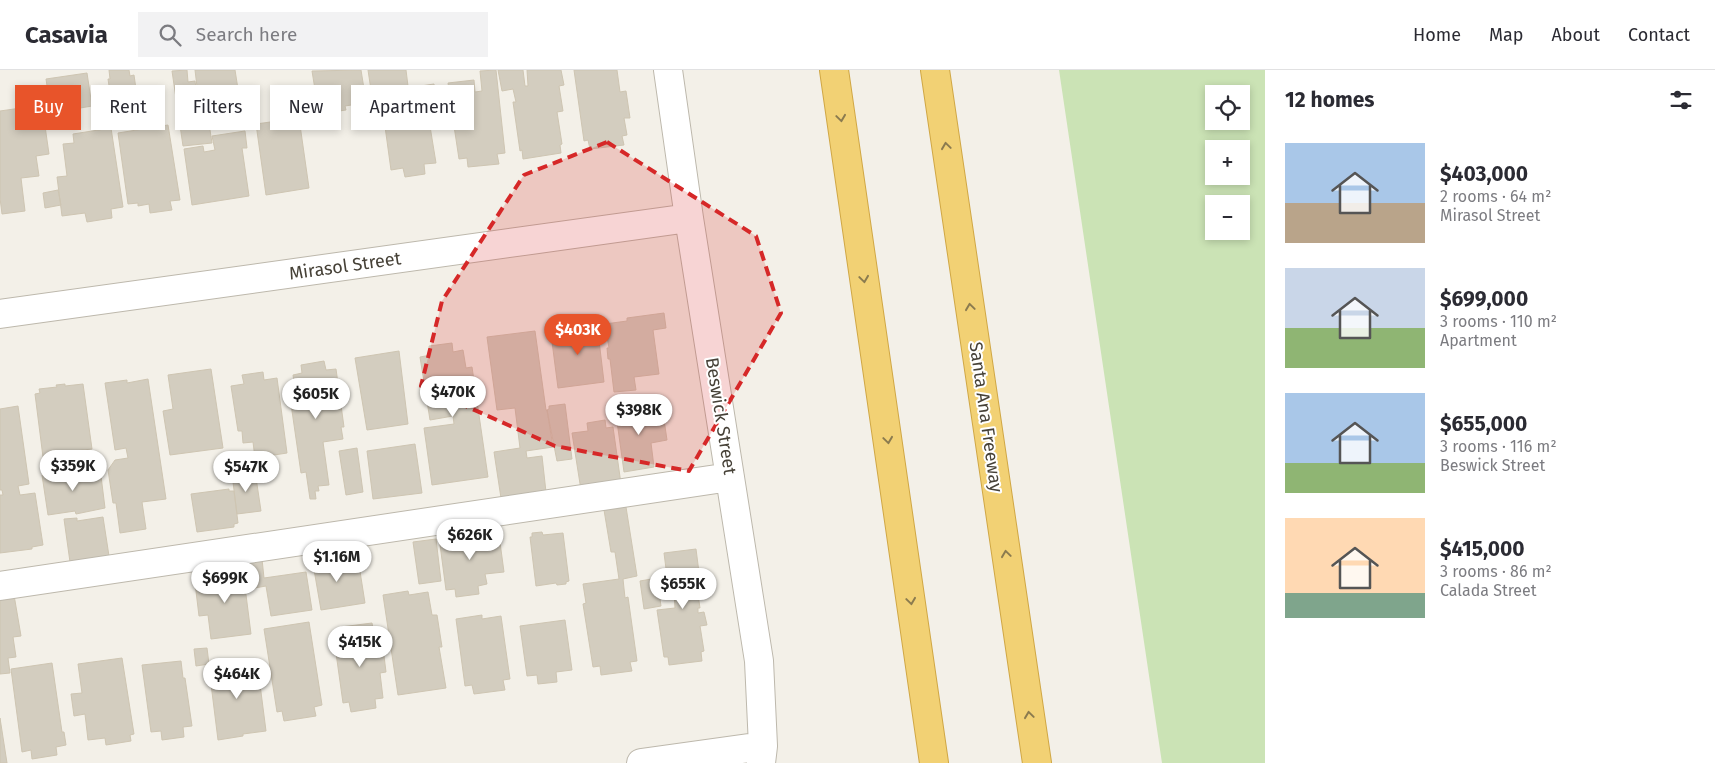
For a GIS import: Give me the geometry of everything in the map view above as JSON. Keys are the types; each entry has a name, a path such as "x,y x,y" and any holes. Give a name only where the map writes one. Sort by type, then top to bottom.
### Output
{"highway":[{"path":"834,70 934,763"},
{"name":"Santa Ana Freeway","path":"935,70 1037,763"}],"street":[{"name":"Beswick Street","path":"668,70 689,218 759,661 762,754"},
{"name":"Mirasol Street","path":"0,314 689,218"},
{"path":"0,586 730,477"},
{"path":"641,763 762,754"}],"highlighted area":[{"path":"607,142 756,236 781,313 689,471 555,446 421,386 442,301 524,175"}],"green space":[{"path":"1059,70 1265,70 1265,763 1162,763"}],"building":[{"path":"109,70 129,70 130,76 134,75 135,85 109,85 108,79 110,79"},
{"path":"187,70 188,82 195,81 196,85 175,85 175,91 172,71"},
{"path":"195,70 235,70 237,85 197,85"},
{"path":"361,70 363,85 351,85 351,105 345,106 346,110 341,111 341,85 314,85 312,71"},
{"path":"368,70 406,70 408,85 370,85"},
{"path":"496,70 505,153 497,154 499,164 468,167 467,158 459,159 455,130 474,130 474,85 448,85 448,83 474,80 475,92 482,91 480,71"},
{"path":"498,70 523,70 525,86 528,86 527,70 561,70 564,85 559,86 563,111 557,112 562,144 560,145 561,153 523,159 522,150 520,151 513,102 516,102 513,89 502,91"},
{"path":"574,70 617,70 620,92 626,91 630,118 624,118 627,135 622,136 624,145 590,149 588,140 584,141"},
{"path":"87,73 91,106 81,108 81,85 47,85 46,79"},
{"path":"15,109 15,130 46,130 49,154 36,156 39,176 21,178 25,211 2,214 0,198 0,111"},
{"path":"270,122 270,130 301,130 309,188 266,195 257,130 260,130 260,123"},
{"path":"165,125 168,125 180,200 170,201 172,210 150,213 149,204 138,206 138,203 128,204 118,133 137,130 165,130"},
{"path":"111,130 123,207 111,209 112,218 87,222 85,213 62,216 57,177 67,176 63,144 74,143 73,134"},
{"path":"181,130 210,130 212,143 183,146"},
{"path":"385,130 431,130 436,163 424,164 425,174 405,177 403,168 391,170"},
{"path":"245,131 247,148 242,148 249,196 192,205 184,149 203,146 204,152 215,150 212,136"},
{"path":"58,190 61,205 45,208 43,193"},
{"path":"664,313 666,328 653,330 659,374 634,377 636,390 614,392 610,359 608,359 607,348 609,348 605,324 627,321 627,318"},
{"path":"597,324 604,382 558,388 551,334 562,333 561,328"},
{"path":"535,331 553,447 526,451 527,458 542,456 546,492 501,498 494,452 520,448 515,408 497,410 487,337"},
{"path":"452,343 453,352 463,350 466,368 472,367 488,477 432,485 424,428 454,424 453,416 430,420 420,357 431,355 429,346"},
{"path":"399,351 408,424 367,430 355,358"},
{"path":"324,361 326,370 336,369 344,427 341,427 343,439 323,442 329,485 318,486 319,491 315,491 316,499 310,499 306,472 301,473 291,404 297,403 293,375 302,373 301,365"},
{"path":"211,369 223,448 170,455 163,411 173,409 168,375"},
{"path":"263,372 264,380 277,378 287,453 255,458 253,442 243,443 242,431 238,431 231,386 244,384 242,375"},
{"path":"148,379 166,499 142,502 146,529 120,533 116,503 113,503 108,470 115,460 128,458 126,448 115,450 105,383 127,380 127,383"},
{"path":"65,384 65,386 83,384 92,449 74,451 75,465 56,467 55,465 51,466 50,458 44,459 43,457 35,394 40,393 39,389"},
{"path":"565,404 572,459 557,461 547,410 549,406"},
{"path":"635,404 636,412 645,410 646,416 663,413 667,440 651,443 654,467 624,472 615,407"},
{"path":"18,406 29,484 18,486 20,495 35,493 43,545 32,547 32,549 0,553 0,495 3,495 2,490 0,490 0,409"},
{"path":"605,420 606,428 613,427 621,484 581,490 572,433 588,431 587,423"},
{"path":"415,444 422,493 373,499 367,451"},
{"path":"357,448 363,492 346,495 339,451"},
{"path":"86,469 87,478 101,476 105,508 76,514 75,511 48,515 42,475"},
{"path":"255,471 261,511 237,514 232,474"},
{"path":"229,489 229,491 234,491 238,523 234,524 234,527 197,532 191,494"},
{"path":"626,507 637,576 623,579 625,598 628,597 637,661 630,662 632,671 601,675 600,666 593,667 583,604 586,603 583,584 619,579 615,552 611,552 604,510"},
{"path":"103,517 109,556 70,562 64,519 77,518 77,521"},
{"path":"478,532 479,538 499,535 504,572 485,574 487,584 478,586 479,594 456,597 455,589 446,590 439,537"},
{"path":"542,532 543,535 563,533 569,581 566,584 557,585 556,583 536,586 530,537 532,537 532,533"},
{"path":"436,539 441,581 419,584 413,542"},
{"path":"696,549 701,588 697,588 700,608 698,608 698,613 704,612 707,625 700,626 704,651 701,652 702,661 669,665 668,657 664,657 657,610 675,608 674,592 669,592 664,553"},
{"path":"335,554 337,568 359,565 365,603 321,610 312,558"},
{"path":"262,559 264,578 306,572 312,610 271,616 266,586 249,589 245,562"},
{"path":"241,569 251,634 211,639 208,615 199,616 195,583 214,581 213,572"},
{"path":"657,578 661,606 644,609 640,581"},
{"path":"408,591 409,595 428,592 432,615 437,615 442,647 439,647 446,688 398,695 383,595"},
{"path":"14,595 21,636 13,637 16,657 8,658 10,673 0,674 0,597"},
{"path":"482,615 482,619 501,616 510,679 503,680 505,690 474,694 472,685 465,686 456,619"},
{"path":"565,620 572,670 556,672 557,682 538,684 537,675 527,676 520,626"},
{"path":"309,622 322,705 314,707 316,716 284,721 282,711 277,712 264,629"},
{"path":"372,623 378,657 384,656 386,672 380,673 383,698 375,699 376,708 351,712 349,702 343,703 336,653 344,652 341,627"},
{"path":"207,648 209,664 196,666 194,649"},
{"path":"122,658 134,734 130,735 131,741 106,745 105,738 88,740 85,714 74,716 71,694 82,693 78,664"},
{"path":"181,661 192,726 183,727 184,737 162,740 161,731 151,732 142,665"},
{"path":"257,661 266,731 218,740 209,668"},
{"path":"52,663 62,732 64,732 66,745 56,747 57,755 32,759 31,750 22,752 11,669"},
{"path":"0,718 7,763 0,763"}]}
